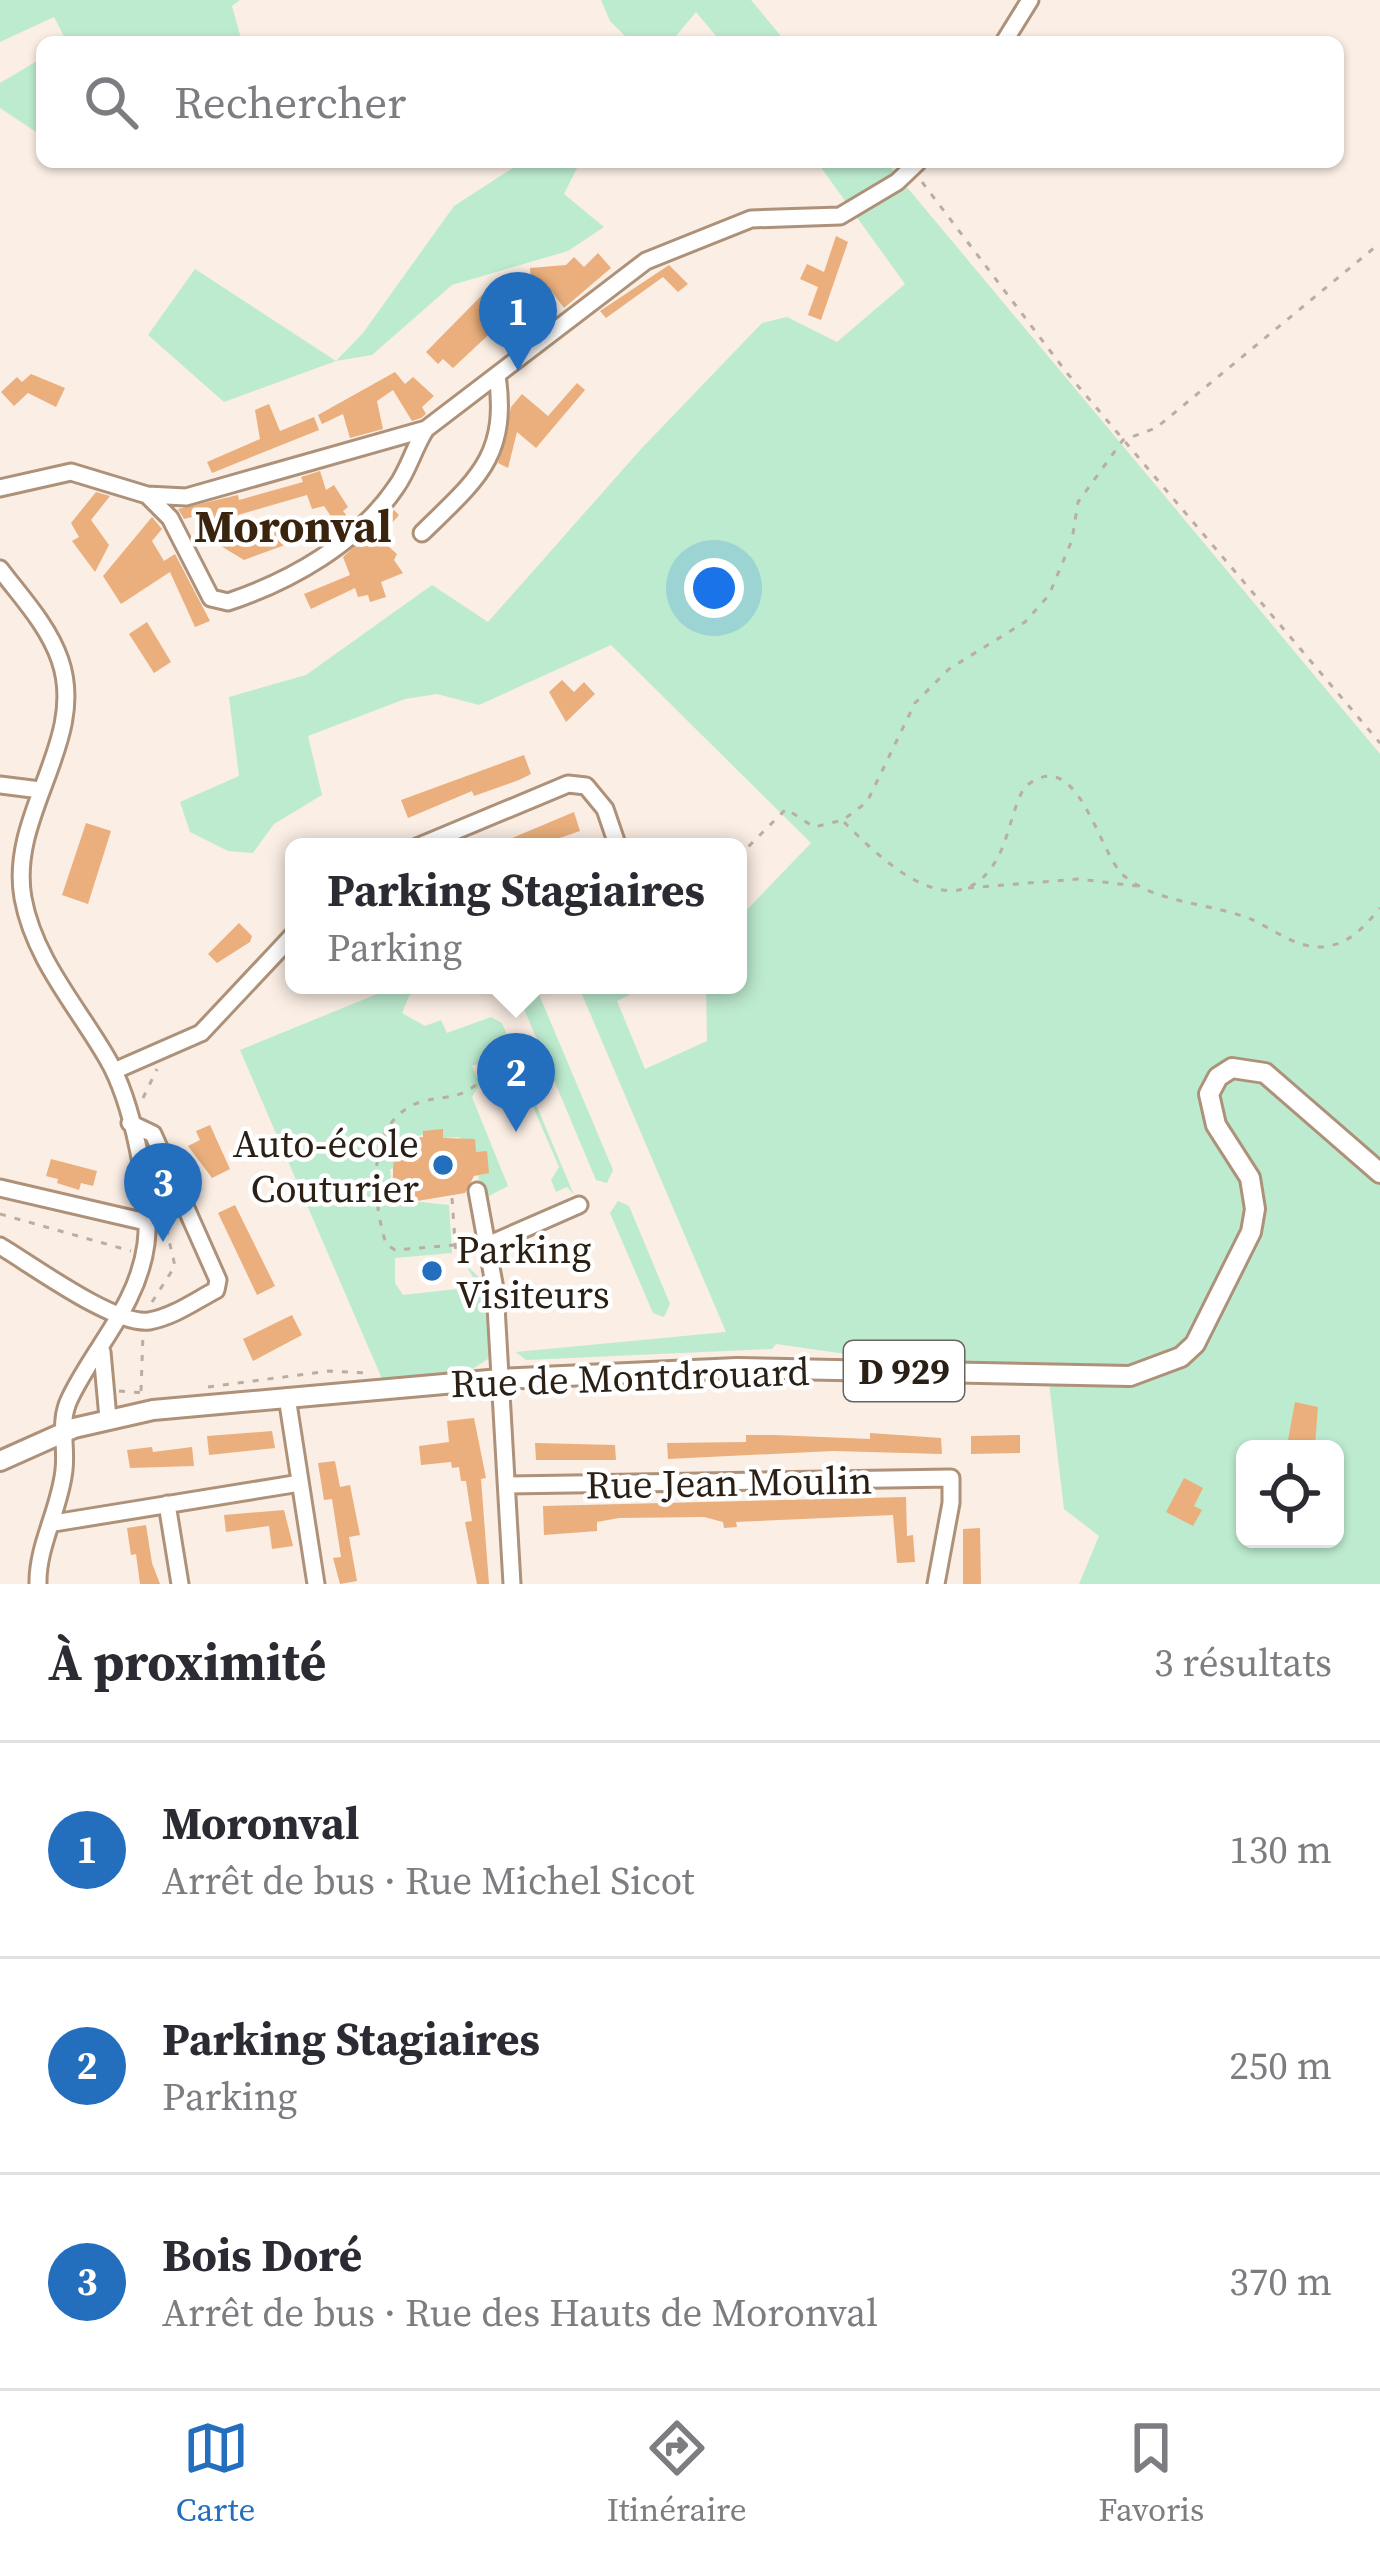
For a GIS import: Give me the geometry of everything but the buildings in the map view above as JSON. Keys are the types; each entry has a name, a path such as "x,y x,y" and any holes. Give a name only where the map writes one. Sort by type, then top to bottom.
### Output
{"main road":[{"name":"Rue de Montdrouard","path":"0,1461 63,1432 108,1418 500,1379 737,1367 1130,1376 1181,1357 1195,1344 1251,1232 1250,1178 1209,1105 1211,1087 1222,1073 1238,1067 1265,1073 1380,1172"}],"street":[{"path":"1008,36 1030,0"},
{"path":"0,488 78,472 147,495 208,493 426,429 663,253 751,219 846,213 911,168"},
{"path":"422,533 488,464 502,413 497,375"},
{"path":"147,495 167,513 211,598 228,602 299,569 359,531 400,482 426,429"},
{"path":"0,568 51,639 67,687 62,730 21,855 24,904 46,960 114,1071 130,1123 146,1222 144,1255 121,1317 70,1397 63,1432 65,1468 54,1523 38,1564 38,1584"},
{"path":"439,838 568,784 586,786 605,809 615,838"},
{"path":"0,785 40,790"},
{"path":"114,1071 201,1033 285,944"},
{"path":"0,1246 121,1317 144,1322 171,1315 216,1290 218,1280 153,1134 130,1123"},
{"path":"0,1188 146,1222"},
{"path":"477,1191 495,1289 512,1584"},
{"path":"485,1246 579,1205"},
{"path":"102,1349 108,1418"},
{"path":"287,1397 316,1584"},
{"name":"Rue Jean Moulin","path":"507,1485 950,1478 951,1503 936,1584"},
{"path":"54,1523 300,1483"},
{"path":"167,1504 180,1584"}],"path":[{"path":"917,168 1123,440 1380,743"},
{"path":"747,848 786,808 814,827 843,820 867,802 915,703 949,669 1025,622 1048,596 1072,540 1078,502 1123,440 1156,428 1380,243"},
{"path":"960,889 976,882 998,856 1024,788 1051,777 1062,779 1083,804 1114,864 1150,889"},
{"path":"843,820 894,869 946,891 1106,879 1230,911 1316,947 1351,939 1380,908"},
{"path":"455,1245 390,1248 383,1235 376,1157 383,1136 404,1111 423,1102 471,1094 483,1078"},
{"path":"452,1198 457,1270"},
{"path":"0,1214 136,1253"},
{"path":"164,1262 176,1267"},
{"path":"141,1392 144,1324"},
{"path":"195,1388 329,1371 372,1373"},
{"path":"116,1390 150,1394"}],"green space":[{"path":"0,0 240,0 232,6 240,36 64,36 54,17 0,42"},
{"path":"601,0 751,0 781,36 716,36 696,12 676,36 625,36 610,21"},
{"path":"36,62 36,132 0,108 0,83"},
{"path":"513,168 577,168 564,194 604,227 568,251 452,285 372,355 336,361 363,333 454,206"},
{"path":"821,168 891,168 1380,754 1380,1584 1079,1584 1099,1536 1064,1509 1049,1383 776,1344 772,1349 526,1360 516,1352 726,1332 582,994 629,994 617,1001 645,1069 707,1041 706,994 747,994 747,910 811,843 611,645 479,705 437,694 405,699 308,736 322,795 274,824 253,853 228,851 190,832 180,802 239,776 229,697 306,675 432,585 488,622 641,449 762,323 787,317 837,342 905,284"},
{"path":"195,269 336,361 224,402 148,335"},
{"path":"377,994 412,994 402,1013 425,1026 441,1020 447,1033 491,1017 502,1023 574,1195 567,1187 556,1192 551,1180 559,1167 511,1056 504,1068 497,1055 472,1066 480,1084 472,1097 508,1186 487,1197 485,1226 478,1174 487,1152 476,1152 459,1137 443,1138 443,1130 405,1139 397,1168 390,1169 393,1199 449,1205 452,1253 395,1258 395,1283 403,1295 457,1289 457,1277 467,1286 474,1279 467,1267 488,1294 494,1355 471,1370 383,1381 240,1050"},
{"path":"518,994 539,994 613,1170 607,1183 596,1180"},
{"path":"618,1201 629,1206 670,1304 664,1317 653,1313 610,1213"}],"place":[{"name":"Moronval","path":"518,371"},
{"name":"Parking Stagiaires","path":"516,1132"},
{"name":"Auto-école Couturier","path":"443,1165"},
{"name":"Bois Doré","path":"163,1242"},
{"name":"Parking Visiteurs","path":"432,1271"}],"district":[{"name":"Moronval","path":"293,526"}]}
